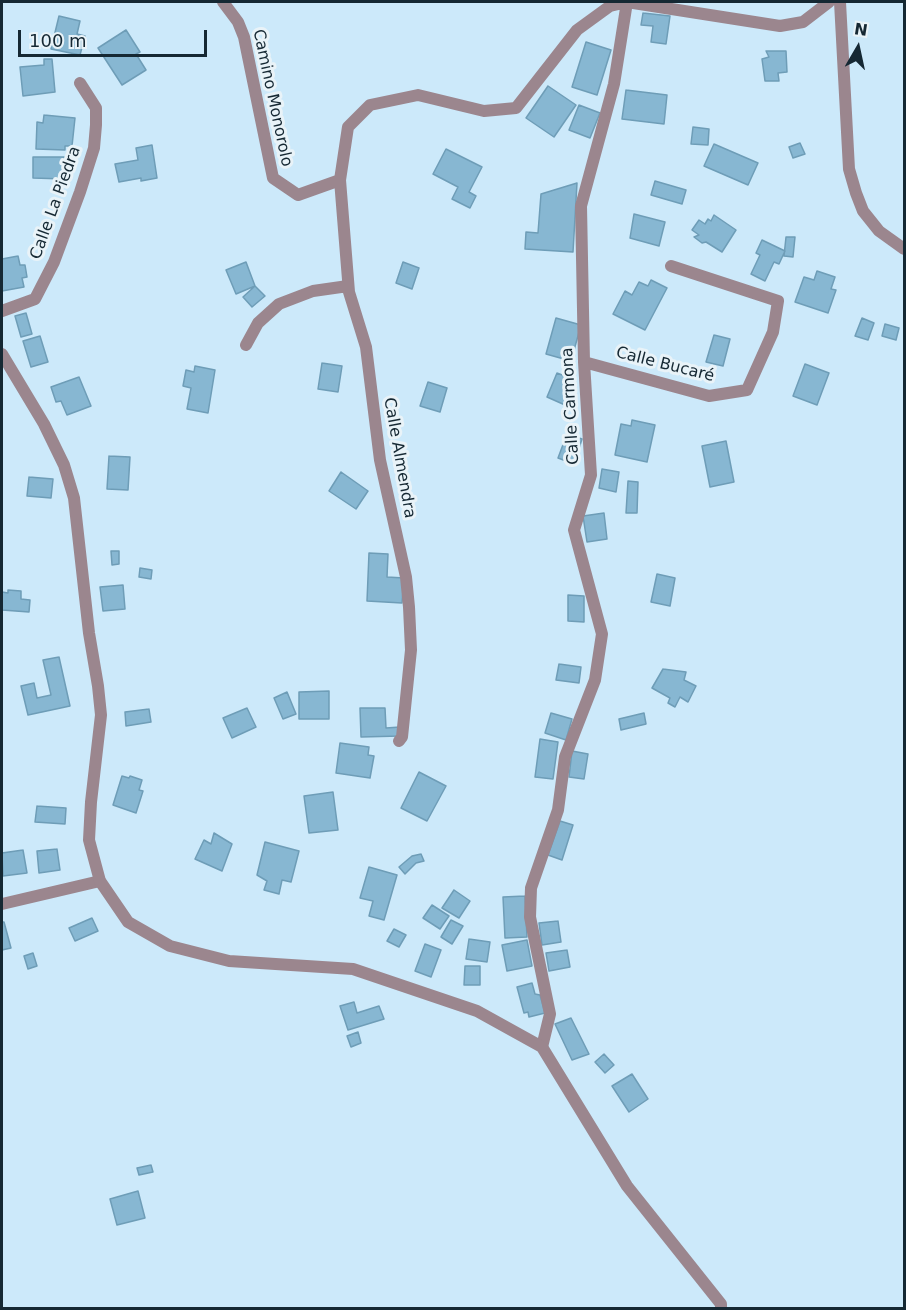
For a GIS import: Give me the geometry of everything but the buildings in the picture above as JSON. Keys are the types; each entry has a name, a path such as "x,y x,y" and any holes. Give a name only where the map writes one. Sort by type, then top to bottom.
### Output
{"street":[{"name":"Camino Monorolo","path":"223,2 238,22 244,37 273,178 298,195 340,180"},
{"path":"340,180 348,127 370,105 418,95 484,111 516,108 577,30 610,6 627,2 780,26 803,22 829,2"},
{"name":"Calle Carmona","path":"542,1047 550,1014 530,917 531,888 558,810 565,757 595,680 602,634 574,530 591,475 584,362 581,206 614,84 627,2"},
{"path":"840,2 849,169 863,211 879,231 904,249"},
{"name":"Calle La Piedra","path":"2,311 35,299 54,262 80,192 94,148 96,108 80,83"},
{"name":"Calle Almendra","path":"340,180 348,286 366,347 380,460 406,577 411,650 402,737 399,741"},
{"name":"Calle Bucaré","path":"584,362 709,396 747,390 773,332 778,301 671,266"},
{"path":"246,345 258,323 279,304 313,291 348,286"},
{"path":"2,354 44,424 64,465 74,498 88,633 101,714 89,840 100,881 128,922 170,946 229,961 353,969 477,1011 542,1047 627,1186 722,1308"},
{"path":"2,904 100,881"}]}
